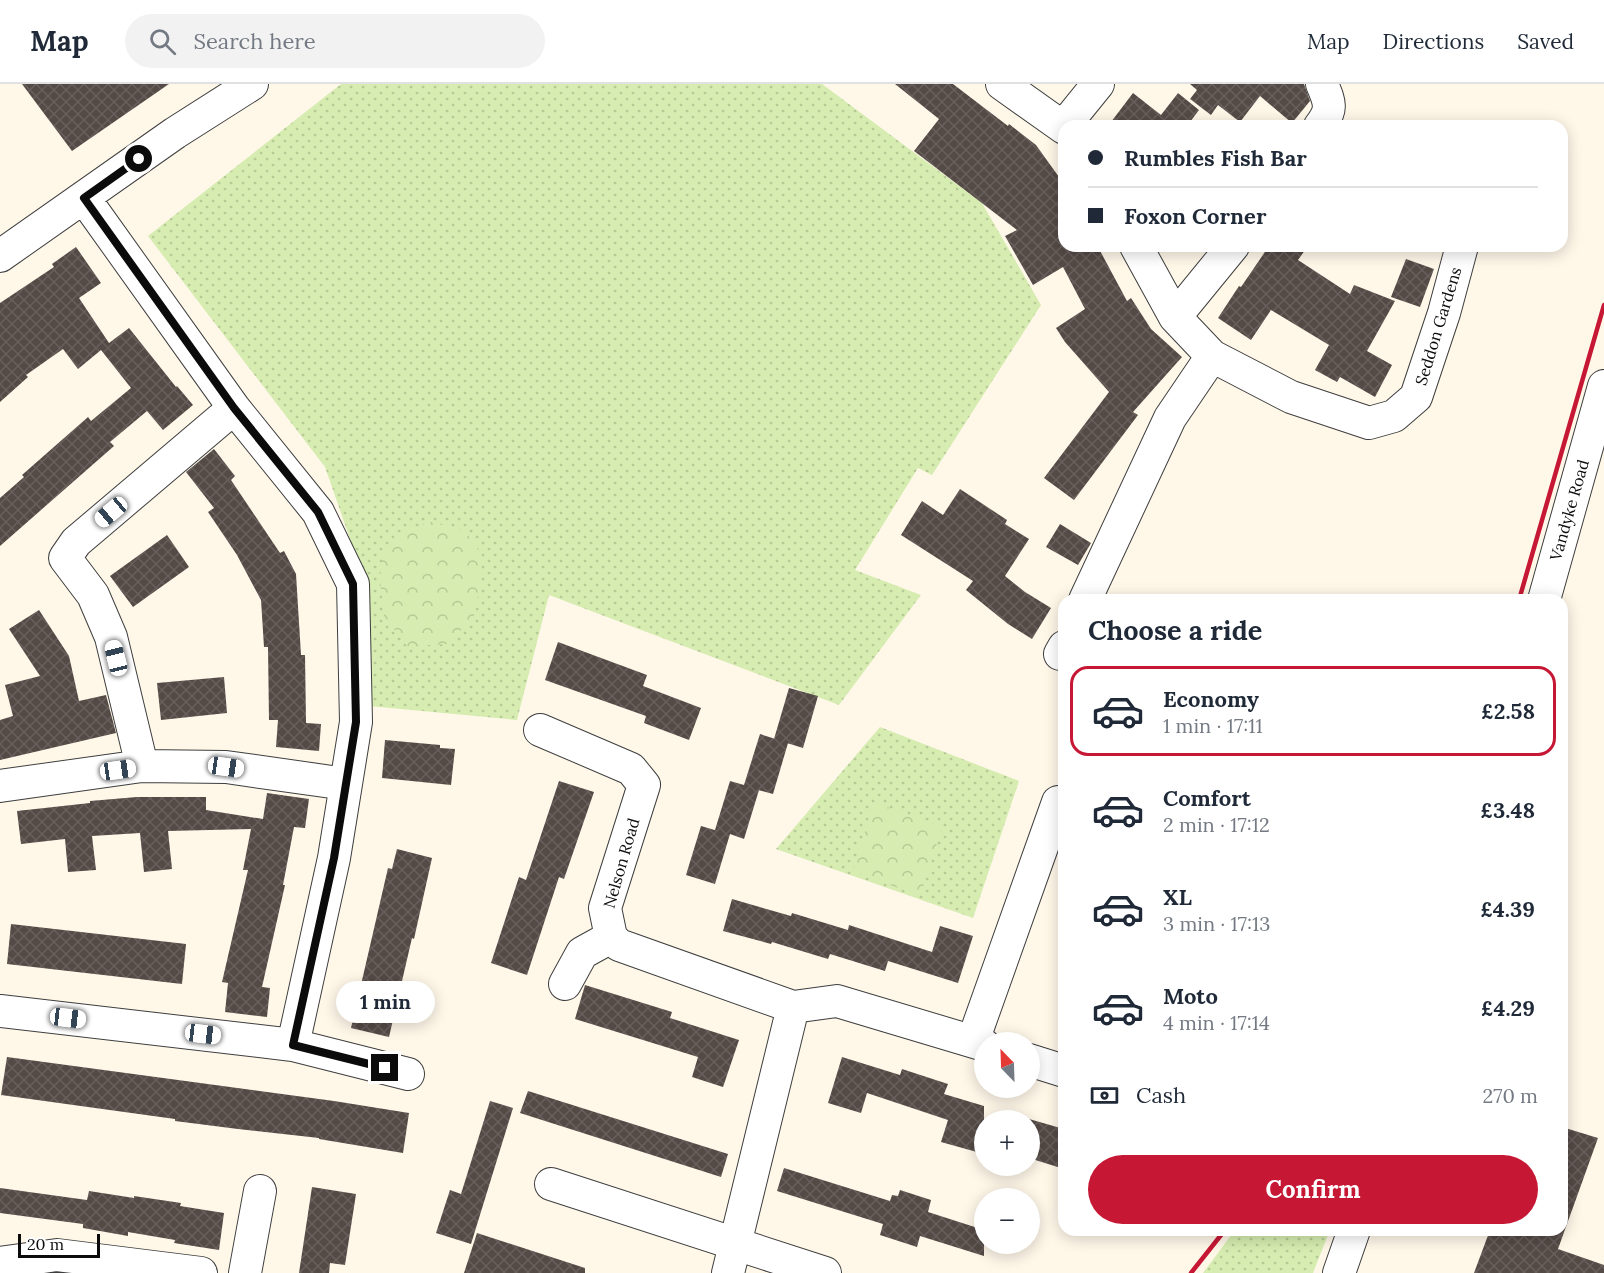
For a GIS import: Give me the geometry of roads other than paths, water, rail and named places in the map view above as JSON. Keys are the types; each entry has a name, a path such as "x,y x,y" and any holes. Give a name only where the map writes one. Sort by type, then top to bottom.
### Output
{"street":[{"path":"1002,84 1058,123"},
{"path":"1070,120 1098,84"},
{"path":"1322,84 1328,98 1325,120"},
{"path":"0,256 235,89"},
{"path":"84,198 234,408 318,512 353,584 356,722 334,858 293,1045"},
{"name":"Seddon Gardens","path":"1139,252 1175,317 1212,356 1291,397 1369,423 1394,416 1416,397 1444,313 1460,252"},
{"path":"1175,317 1228,252"},
{"path":"1088,594 1170,418 1212,356"},
{"name":"Vandyke Road","path":"1546,594 1604,386"},
{"path":"142,766 111,637 93,595 65,558 76,542 234,408"},
{"name":"Nelson Road","path":"540,730 631,769 644,784 604,908 611,937"},
{"path":"0,786 142,766 226,767 346,784"},
{"path":"982,1032 1058,802"},
{"path":"565,984 582,953 611,937 619,945 793,1007 837,1001 974,1042"},
{"path":"731,1259 793,1007"},
{"path":"0,1011 293,1045 408,1074"},
{"path":"1040,1063 1058,1069"},
{"path":"551,1184 731,1259 825,1273"},
{"path":"245,1273 260,1191"},
{"path":"1339,1273 1352,1236"},
{"path":"0,1263 57,1255 201,1273"}],"railway":[{"path":"1521,594 1604,305"},
{"path":"1191,1273 1220,1236"}]}
